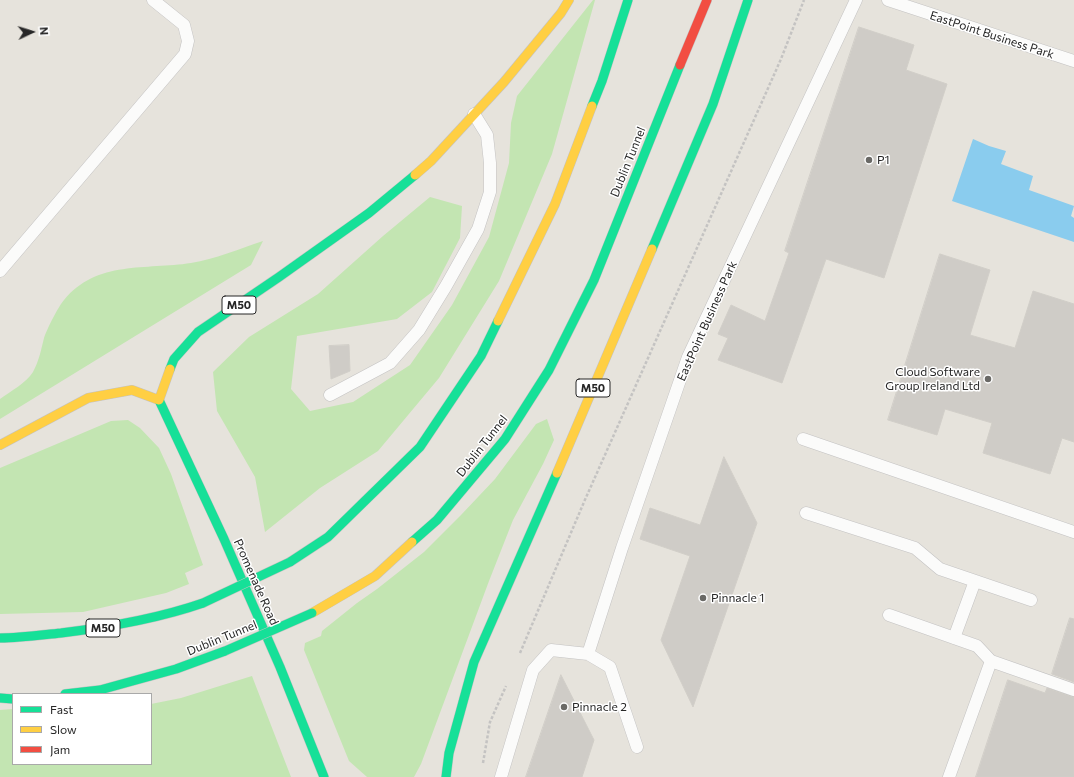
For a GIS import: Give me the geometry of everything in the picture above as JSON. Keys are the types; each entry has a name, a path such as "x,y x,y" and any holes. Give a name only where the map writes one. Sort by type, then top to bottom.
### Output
{"main road":[{"name":"M50","path":"159,400 174,359 198,332 279,278 369,213 431,161 504,82 561,13 569,0"},
{"name":"M50","path":"0,638 14,638 103,628 174,613 203,603 290,562 328,537 420,447 481,356 555,204 602,81 628,0"},
{"name":"Dublin Tunnel","path":"72,693 108,688 176,670 225,651 312,613 375,576 432,525 505,439 549,370 594,280 707,0"},
{"name":"M50","path":"446,777 449,753 474,662 532,532 710,111 748,0"},
{"path":"0,445 88,398 132,390 159,400"},
{"name":"Promenade Road","path":"159,400 224,539 280,667 324,777"},
{"path":"0,698 12,699"}],"lane":[{"path":"0,271 185,54 188,40 184,25 153,0"},
{"name":"EastPoint Business Park","path":"588,654 688,357 856,0"},
{"name":"EastPoint Business Park","path":"888,0 1074,62"},
{"path":"330,395 390,363 419,330 478,229 490,192 490,163 487,136 474,114"},
{"path":"803,439 1074,532"},
{"path":"806,513 915,548 940,568 1031,600"},
{"path":"954,638 975,581"},
{"path":"889,615 977,646 991,661 1074,690"},
{"path":"501,777 533,670 551,650 588,654 610,667 637,747"},
{"path":"949,777 991,661"}],"path":[{"path":"518,656 584,502 781,59 804,0"},
{"path":"482,770 490,722 506,685"}],"green space":[{"path":"593,0 595,0 552,154 499,281 439,378 378,451 320,488 265,532 255,477 217,411 213,372 249,337 318,294 383,236 430,197 462,206 460,238 432,292 397,319 297,336 291,389 310,411 353,402 410,365 452,305 489,237 509,163 511,123 517,96"},
{"path":"263,241 251,265 0,419 0,399 22,383 33,372 44,338 53,318 64,300 77,287 91,278 123,269 191,263 227,254"},
{"path":"547,419 554,440 513,520 421,764 414,777 367,777 349,761 304,650 305,643 321,636 322,631 424,552 495,479 536,424"},
{"path":"128,420 140,428 159,448 171,474 203,565 185,573 189,584 166,593 83,612 0,614 0,468 111,421"},
{"path":"252,676 291,777 0,777 0,710 12,709 12,765 152,765 152,704 181,698"}],"water":[{"path":"973,139 1006,151 1001,164 1033,176 1029,190 1074,206 1071,216 1074,218 1074,242 952,201"}],"building":[{"name":"P1","path":"859,27 914,45 906,70 947,84 884,278 826,259 782,383 718,360 728,338 718,334 731,305 765,321 789,253 785,251"},
{"name":"Cloud Software Group Ireland Ltd","path":"940,254 990,270 970,335 1015,348 1033,291 1074,304 1074,442 1062,438 1050,474 983,453 992,423 945,409 937,435 888,420"},
{"path":"349,345 350,371 331,379 329,346"},
{"name":"Pinnacle 1","path":"724,457 757,523 693,707 661,640 690,556 640,539 650,508 700,525"},
{"path":"1070,618 1074,619 1074,682 1052,674"},
{"name":"Pinnacle 2","path":"561,675 594,740 582,777 526,777"},
{"path":"1008,680 1045,693 1047,688 1074,697 1074,777 976,777"}],"traffic: fast":[{"path":"592,106 602,81 628,0"},
{"path":"652,249 713,104 748,0"},
{"path":"412,542 437,520 505,439 549,370 594,280 680,65"},
{"path":"170,369 174,359 198,332 369,213 415,175"},
{"path":"290,562 328,537 420,447 481,356 498,321"},
{"path":"159,400 224,539 280,667 324,777"},
{"path":"446,777 449,753 474,662 557,473"},
{"path":"203,603 290,562"},
{"path":"0,638 61,633 115,625 168,614 203,603"},
{"path":"225,651 312,613"},
{"path":"74,693 100,690 176,669 225,651"},
{"path":"0,698 12,699"}],"traffic: slow":[{"path":"415,175 431,161 504,82 561,13 569,0"},
{"path":"498,321 555,204 592,106"},
{"path":"557,473 652,249"},
{"path":"0,445 88,398 132,390 159,400 170,369"},
{"path":"312,613 375,576 412,542"}],"traffic: jam":[{"path":"680,65 707,0"}],"place":[{"name":"P1","path":"869,160"},
{"name":"Cloud Software Group Ireland Ltd","path":"988,379"},
{"name":"Pinnacle 1","path":"703,598"},
{"name":"Pinnacle 2","path":"564,707"}]}
